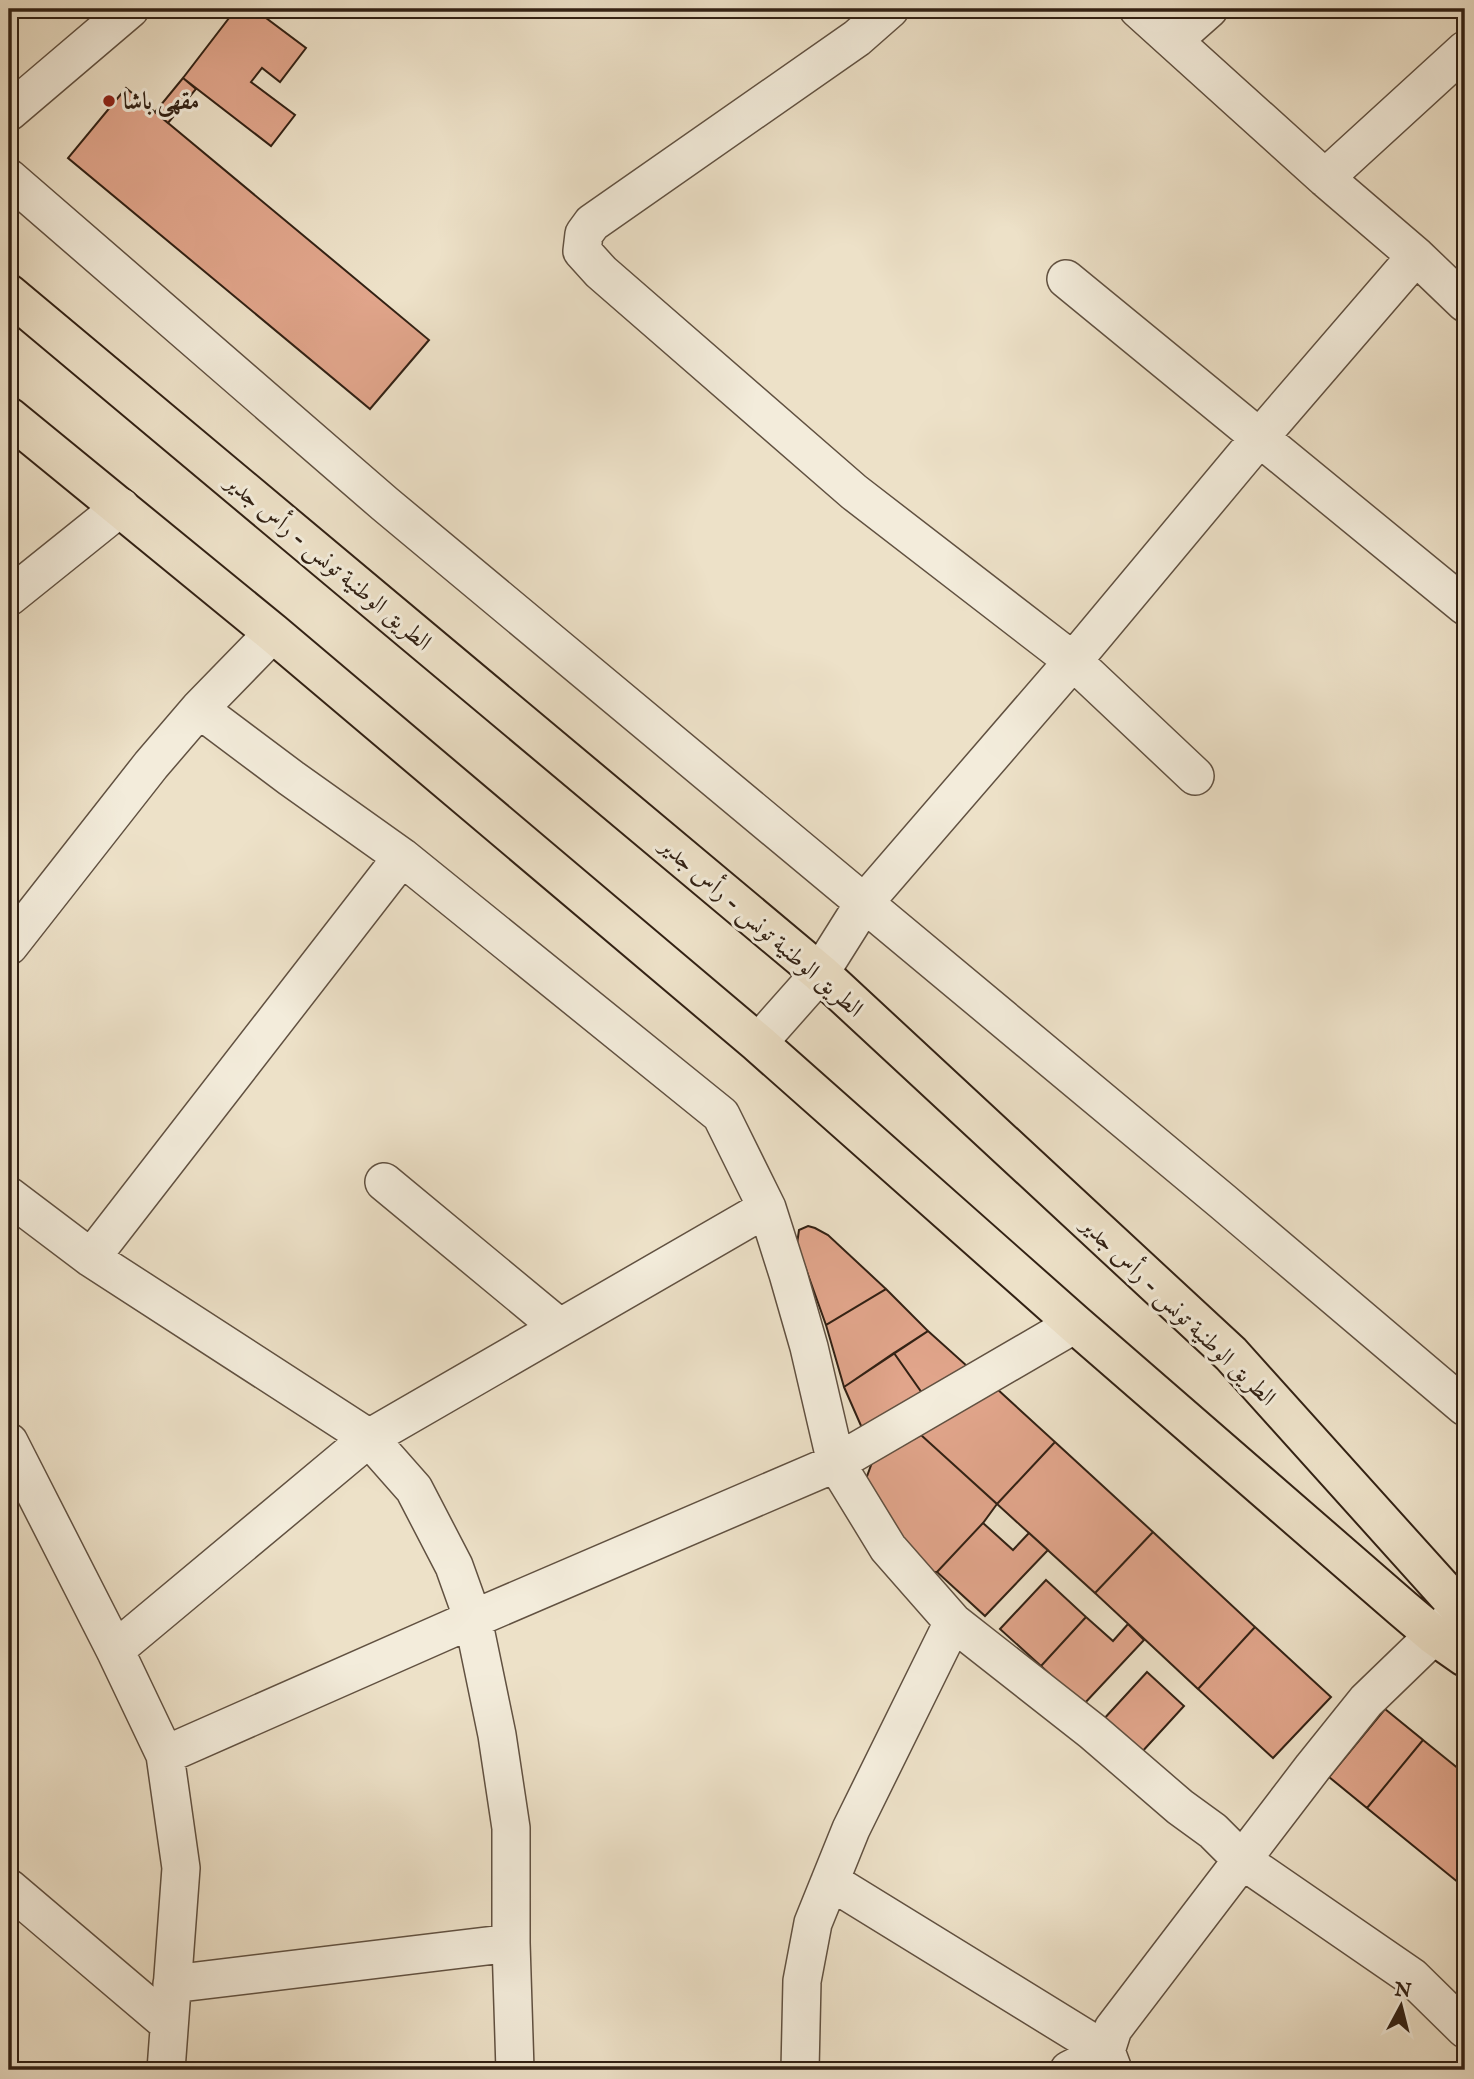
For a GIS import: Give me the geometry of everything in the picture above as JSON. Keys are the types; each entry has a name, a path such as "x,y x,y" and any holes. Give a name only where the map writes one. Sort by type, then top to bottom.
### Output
{"main road":[{"name":"الطريق الوطنية تونس - رأس جدير","path":"9,294 820,973 1231,1354 1458,1624"},
{"path":"9,417 273,633 758,1043 1074,1324 1458,1624"}],"street":[{"path":"9,112 130,9"},
{"path":"890,9 857,38 592,223 584,234 582,251 601,272 854,492 1073,661 1195,776"},
{"path":"1138,9 1325,178 1462,296"},
{"path":"1174,40 1209,9"},
{"path":"1325,178 1465,50"},
{"path":"9,178 396,513 1233,1210 1465,1407"},
{"path":"758,1043 820,973 864,903 1416,256"},
{"path":"1066,279 1465,606"},
{"path":"9,597 121,508"},
{"path":"9,946 151,765 199,709 273,633"},
{"path":"199,709 290,778 402,857 722,1115 767,1208 802,1322 836,1464 888,1548 953,1622 1093,1732 1180,1807 1213,1831 1242,1860 1412,1977 1465,2029"},
{"path":"91,1258 402,857"},
{"path":"384,1182 559,1327"},
{"path":"9,1196 91,1258 369,1438 414,1489 454,1566 473,1619 497,1735 511,1828 515,2070"},
{"path":"115,1650 369,1438 767,1208"},
{"path":"165,1755 473,1619 836,1464 1074,1324"},
{"path":"9,1442 17,1478 115,1650 165,1755 181,1868 166,2070"},
{"path":"800,2070 802,1981 813,1923 851,1829 953,1622"},
{"path":"1110,2061 1113,2029 1313,1767 1366,1701 1458,1624"},
{"path":"830,1881 1110,2061"},
{"path":"9,1888 169,2024"},
{"path":"172,1984 511,1942"},
{"path":"1069,2070 1110,2061"}],"building":[{"path":"236,9 254,9 306,48 280,82 262,68 251,82 295,115 271,146 183,78"},
{"path":"183,78 196,89 168,123 155,112"},
{"path":"126,88 429,340 370,409 68,158"},
{"path":"808,1226 828,1235 886,1289 826,1325 797,1244 799,1230"},
{"path":"886,1289 928,1331 844,1387 826,1325"},
{"path":"928,1331 967,1366 922,1393 894,1353"},
{"path":"894,1353 922,1393 862,1428 844,1387"},
{"path":"996,1388 1055,1442 997,1504 921,1435"},
{"path":"921,1435 997,1504 937,1572 933,1572 910,1555 866,1479 873,1460"},
{"path":"1055,1442 1153,1532 1095,1593 997,1504"},
{"path":"983,1523 1013,1550 1029,1533 1048,1550 985,1616 937,1572"},
{"path":"1153,1532 1255,1627 1198,1689 1095,1593"},
{"path":"1046,1580 1086,1617 1041,1666 1000,1629"},
{"path":"1086,1617 1113,1641 1128,1624 1144,1640 1083,1705 1041,1666"},
{"path":"1255,1627 1331,1697 1273,1758 1198,1689"},
{"path":"1147,1672 1184,1706 1140,1754 1102,1721"},
{"path":"1385,1709 1423,1740 1367,1808 1329,1777"},
{"path":"1423,1740 1465,1774 1465,1888 1367,1808"}],"place":[{"name":"مقهى باشا","path":"109,101"}]}
